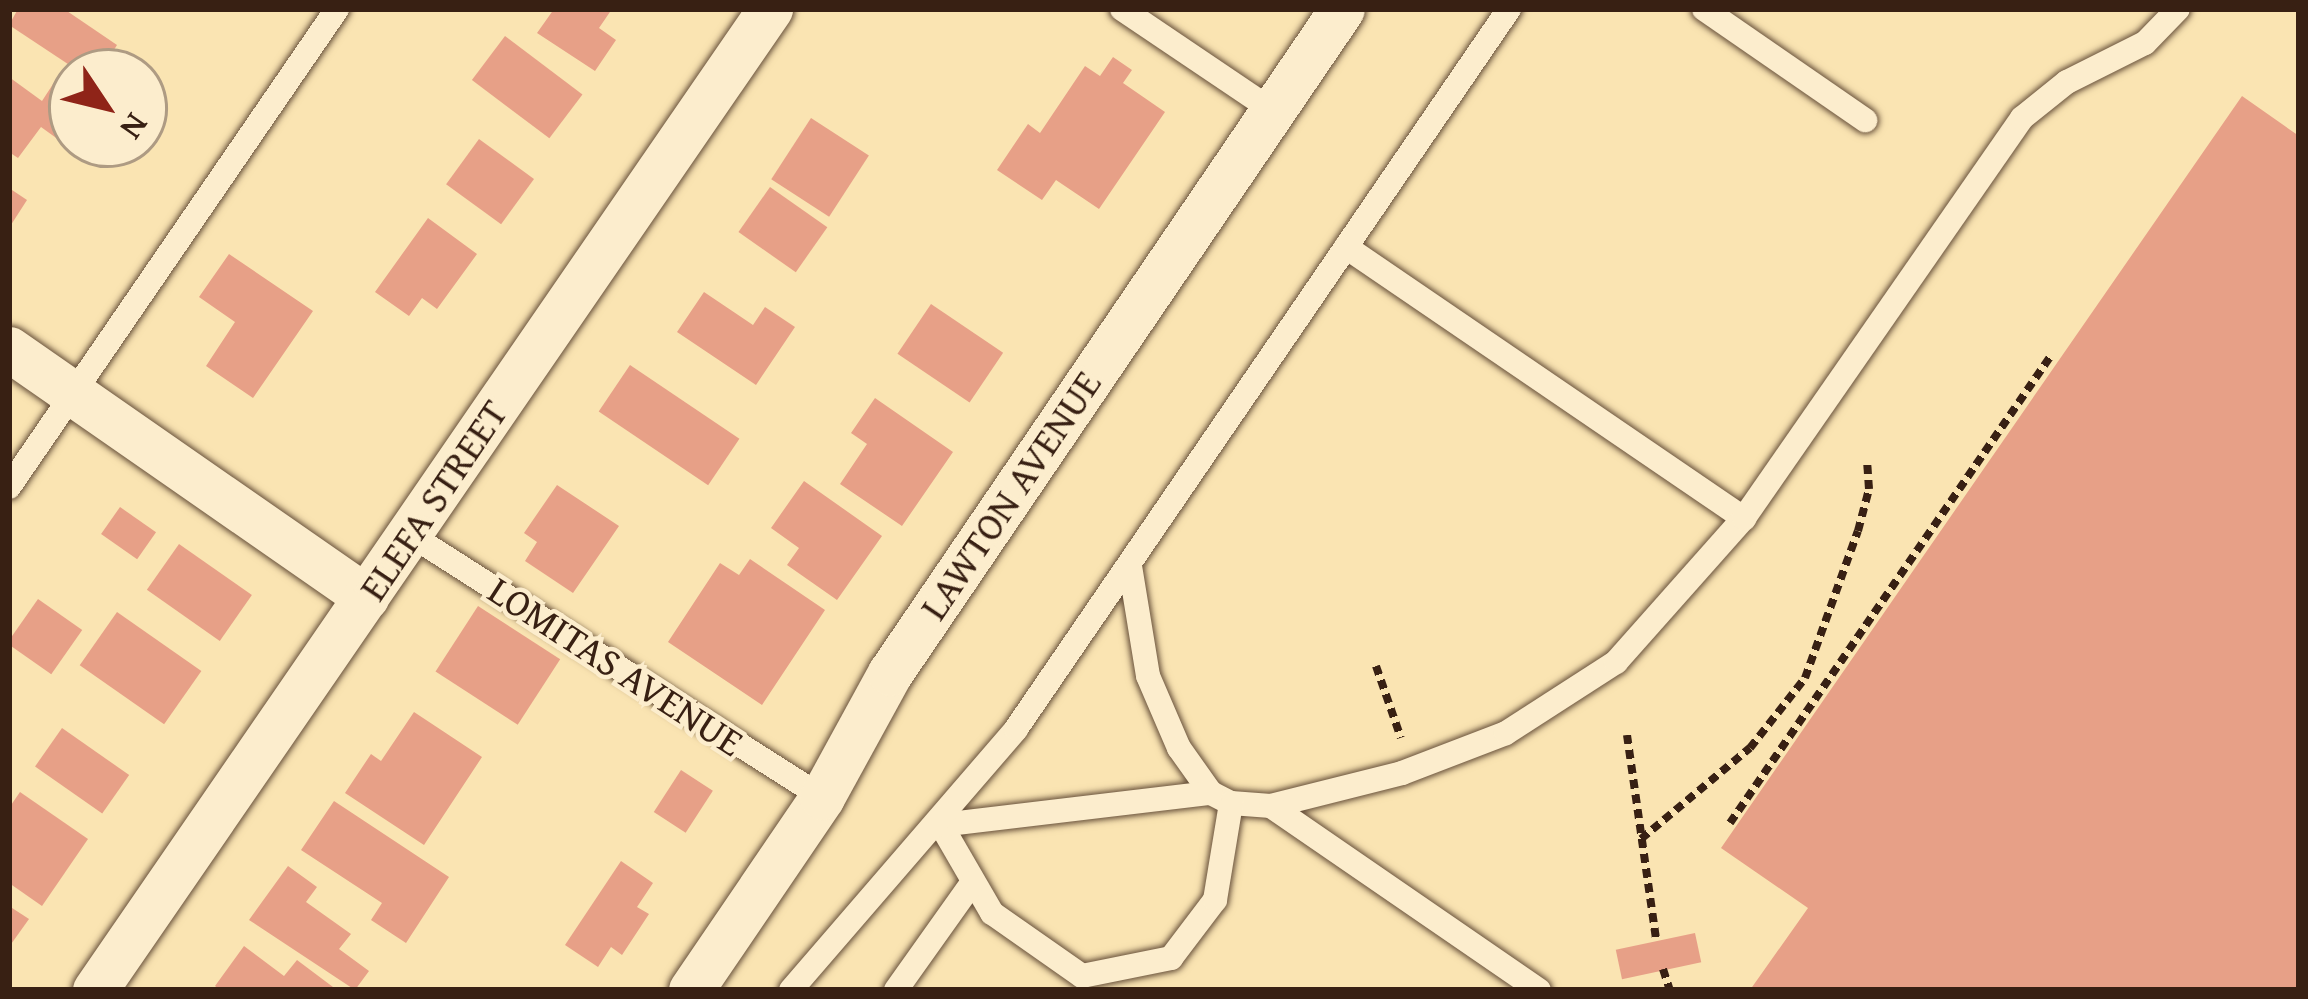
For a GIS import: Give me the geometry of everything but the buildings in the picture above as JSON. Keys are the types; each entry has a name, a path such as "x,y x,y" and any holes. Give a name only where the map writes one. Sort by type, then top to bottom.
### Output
{"street":[{"name":"ELEFA STREET","path":"95,990 770,9"},
{"name":"LAWTON AVENUE","path":"691,990 822,797 890,673 1342,9"},
{"path":"9,349 366,597"}],"lane":[{"path":"9,487 337,9"},
{"path":"1122,9 1272,110"},
{"path":"791,990 862,901 940,825 1130,566 1509,9"},
{"path":"1703,9 1865,120"},
{"path":"940,825 1221,798 1270,806 1402,773 1506,733 1616,662 1744,518 1994,150 2042,98 2122,59 2178,9"},
{"path":"1346,247 1744,518"},
{"name":"LOMITAS AVENUE","path":"409,534 822,797"},
{"path":"940,825 992,913 1082,976 1172,958 1215,900 1221,798 1179,748 1148,676 1130,566"},
{"path":"1270,806 1539,990"},
{"path":"896,990 973,883"}],"path":[{"path":"1730,823 2052,354"},
{"path":"1641,839 1717,781 1795,694 1858,531 1867,462"},
{"path":"1376,666 1402,742"},
{"path":"1795,694 1811,705"},
{"path":"1627,736 1656,940"},
{"path":"1663,969 1670,990"}]}
